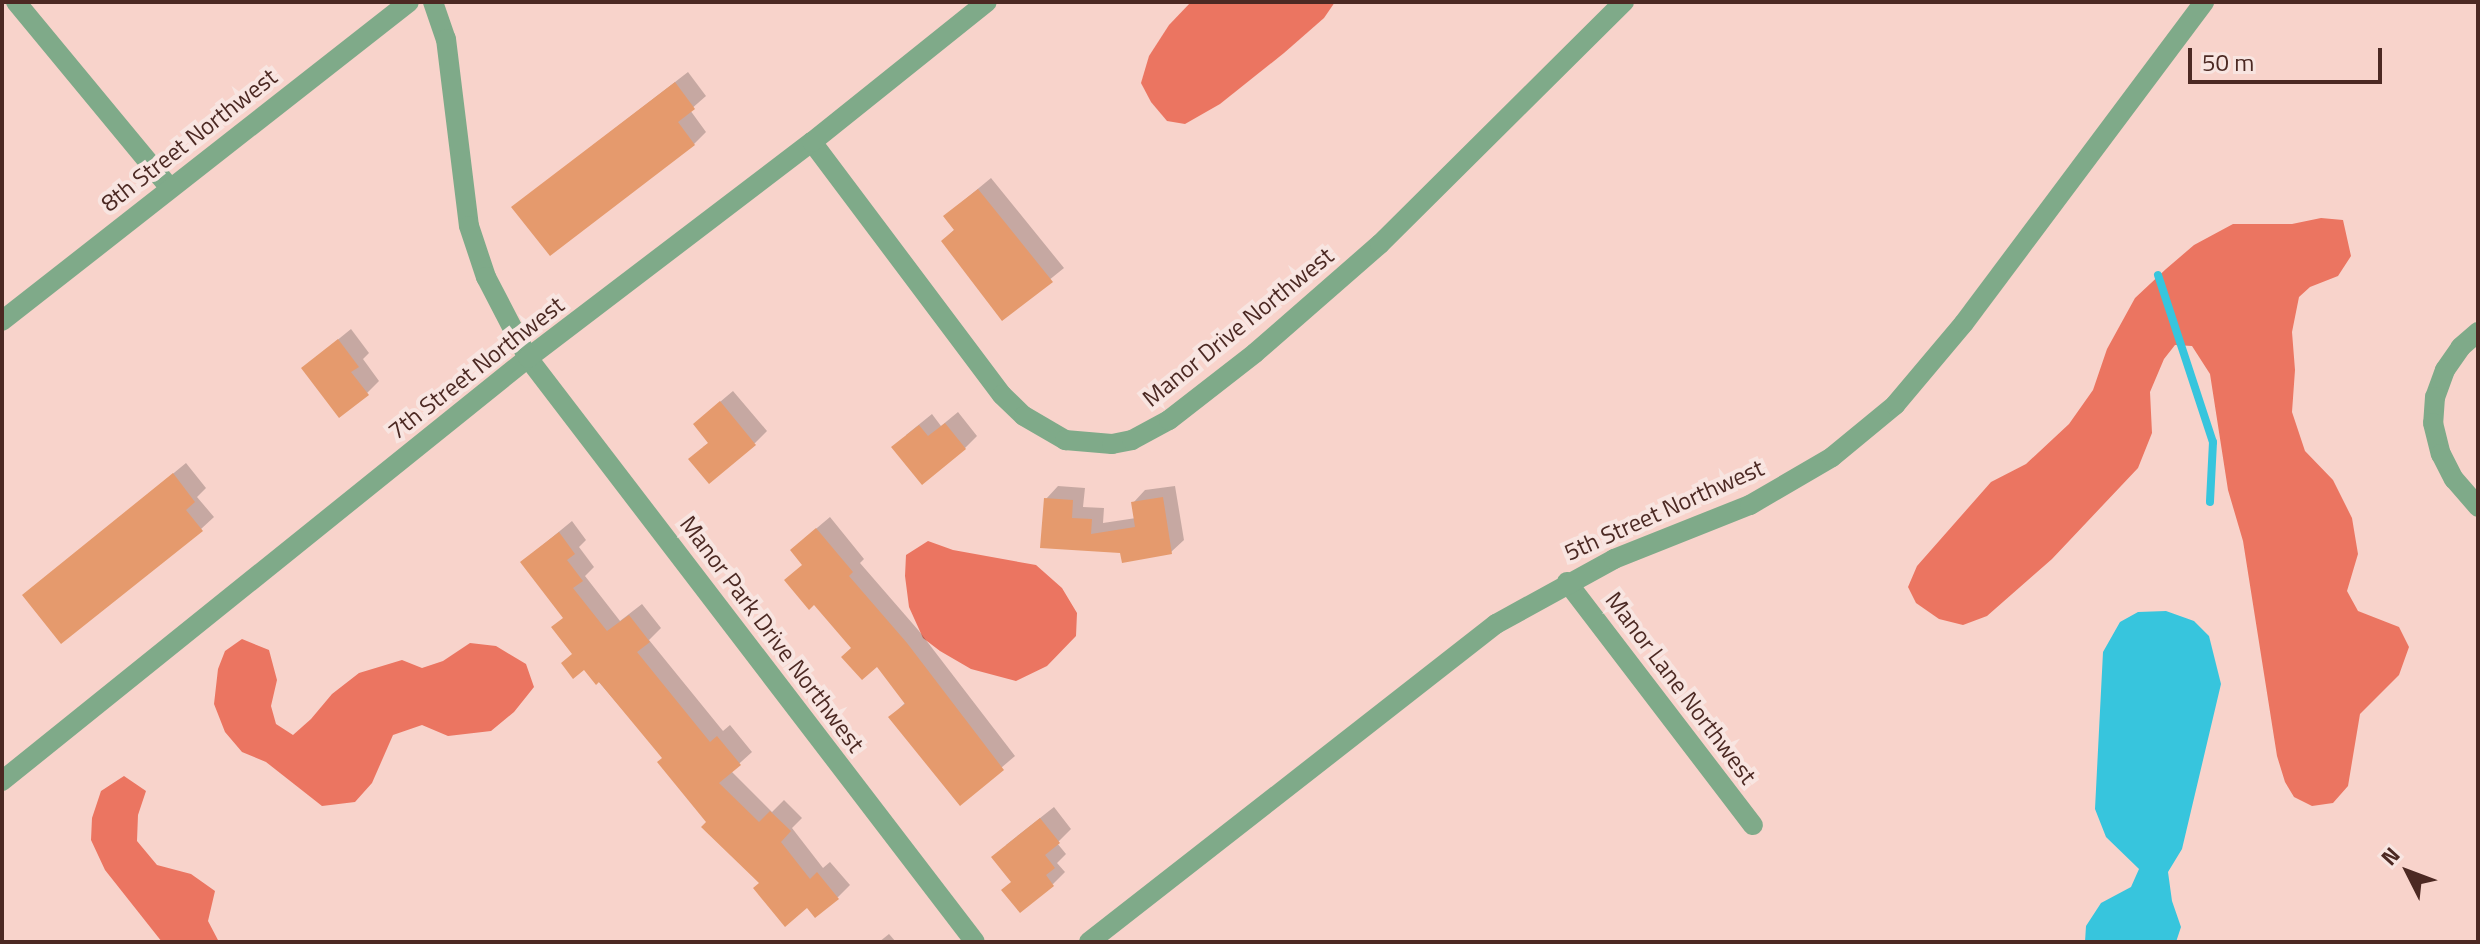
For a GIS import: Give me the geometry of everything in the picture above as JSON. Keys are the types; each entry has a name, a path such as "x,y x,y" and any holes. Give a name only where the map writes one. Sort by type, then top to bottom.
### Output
{"street":[{"path":"16,2 169,187"},
{"name":"8th Street Northwest","path":"2,321 169,187 409,2"},
{"name":"Manor Park Drive Northwest","path":"433,2 446,39 469,226 486,277 528,358 975,942"},
{"name":"7th Street Northwest","path":"2,781 528,358 812,142 987,2"},
{"name":"Manor Drive Northwest","path":"812,142 1002,395 1047,431 1080,444 1112,444 1132,440 1169,420 1255,353 1380,244 1624,2"},
{"name":"5th Street Northwest","path":"1089,942 1496,624 1567,582 1614,559 1750,505 1832,457 1895,405 1964,323 2204,2"},
{"path":"2478,332 2461,347 2445,370 2435,397 2433,423 2441,454 2454,479 2478,507"},
{"name":"Manor Lane Northwest","path":"1567,582 1753,825"}],"shaded area":[{"path":"1191,2 1335,2 1324,18 1284,53 1220,104 1185,124 1167,121 1151,102 1141,83 1149,56 1169,25"},
{"path":"2321,218 2343,220 2351,256 2338,276 2310,287 2299,297 2292,332 2295,370 2292,412 2305,451 2333,480 2352,518 2358,554 2347,591 2358,611 2399,627 2409,647 2399,675 2360,714 2348,786 2333,803 2312,806 2294,797 2285,782 2277,756 2243,541 2228,490 2210,374 2192,346 2175,345 2164,359 2150,392 2152,433 2138,468 2052,559 1987,616 1963,625 1939,619 1916,603 1908,587 1917,566 1991,482 2026,464 2069,424 2093,390 2107,349 2135,298 2166,269 2194,245 2233,224 2292,224"},
{"path":"928,541 953,550 1036,565 1062,588 1077,613 1076,636 1047,666 1016,681 971,669 940,651 923,638 909,607 905,576 906,555"},
{"path":"242,639 269,650 277,680 271,706 276,724 293,735 332,694 359,673 402,660 422,668 443,661 470,643 496,646 526,664 534,687 514,712 491,731 448,736 422,725 393,735 372,783 355,802 322,806 266,762 242,752 225,732 214,704 218,669 225,651"},
{"path":"124,776 146,791 138,815 137,841 157,865 191,874 215,891 208,921 219,942 162,942 105,870 91,840 92,818 101,791"}],"water":[{"path":"2166,611 2194,621 2209,636 2221,684 2182,849 2168,872 2172,901 2181,927 2176,942 2085,942 2086,926 2101,903 2131,887 2139,869 2106,837 2095,809 2103,652 2120,622 2138,612"}],"building":[{"path":"675,82 695,109 678,122 695,145 550,256 511,207"},
{"path":"978,189 1053,282 1002,321 941,241 954,230 943,216"},
{"path":"338,339 359,367 351,372 369,395 339,418 301,368"},
{"path":"720,401 756,445 709,484 688,459 708,443 693,424"},
{"path":"945,423 966,449 922,485 891,447 919,425 928,436"},
{"path":"173,473 195,502 186,510 203,531 61,644 22,595"},
{"path":"1163,497 1172,554 1122,563 1120,553 1040,548 1044,498 1073,500 1072,518 1092,519 1091,534 1135,527 1131,502"},
{"path":"816,528 853,572 849,576 907,643 1004,770 960,806 888,717 905,704 877,667 862,680 841,657 851,648 814,605 809,610 784,580 802,565 790,550"},
{"path":"559,532 575,554 567,560 583,581 573,588 607,631 629,615 650,642 637,652 710,742 717,736 741,765 719,783 759,822 770,811 791,831 781,842 810,879 817,872 839,899 815,918 807,908 785,927 753,888 759,883 701,827 706,822 657,762 662,758 599,682 596,685 584,670 573,679 561,663 572,654 551,627 563,618 520,562"},
{"path":"1040,818 1060,843 1045,855 1055,868 1046,875 1054,886 1020,913 1001,890 1011,882 991,857"}],"waterway":[{"path":"2158,275 2213,442 2210,502"}]}
